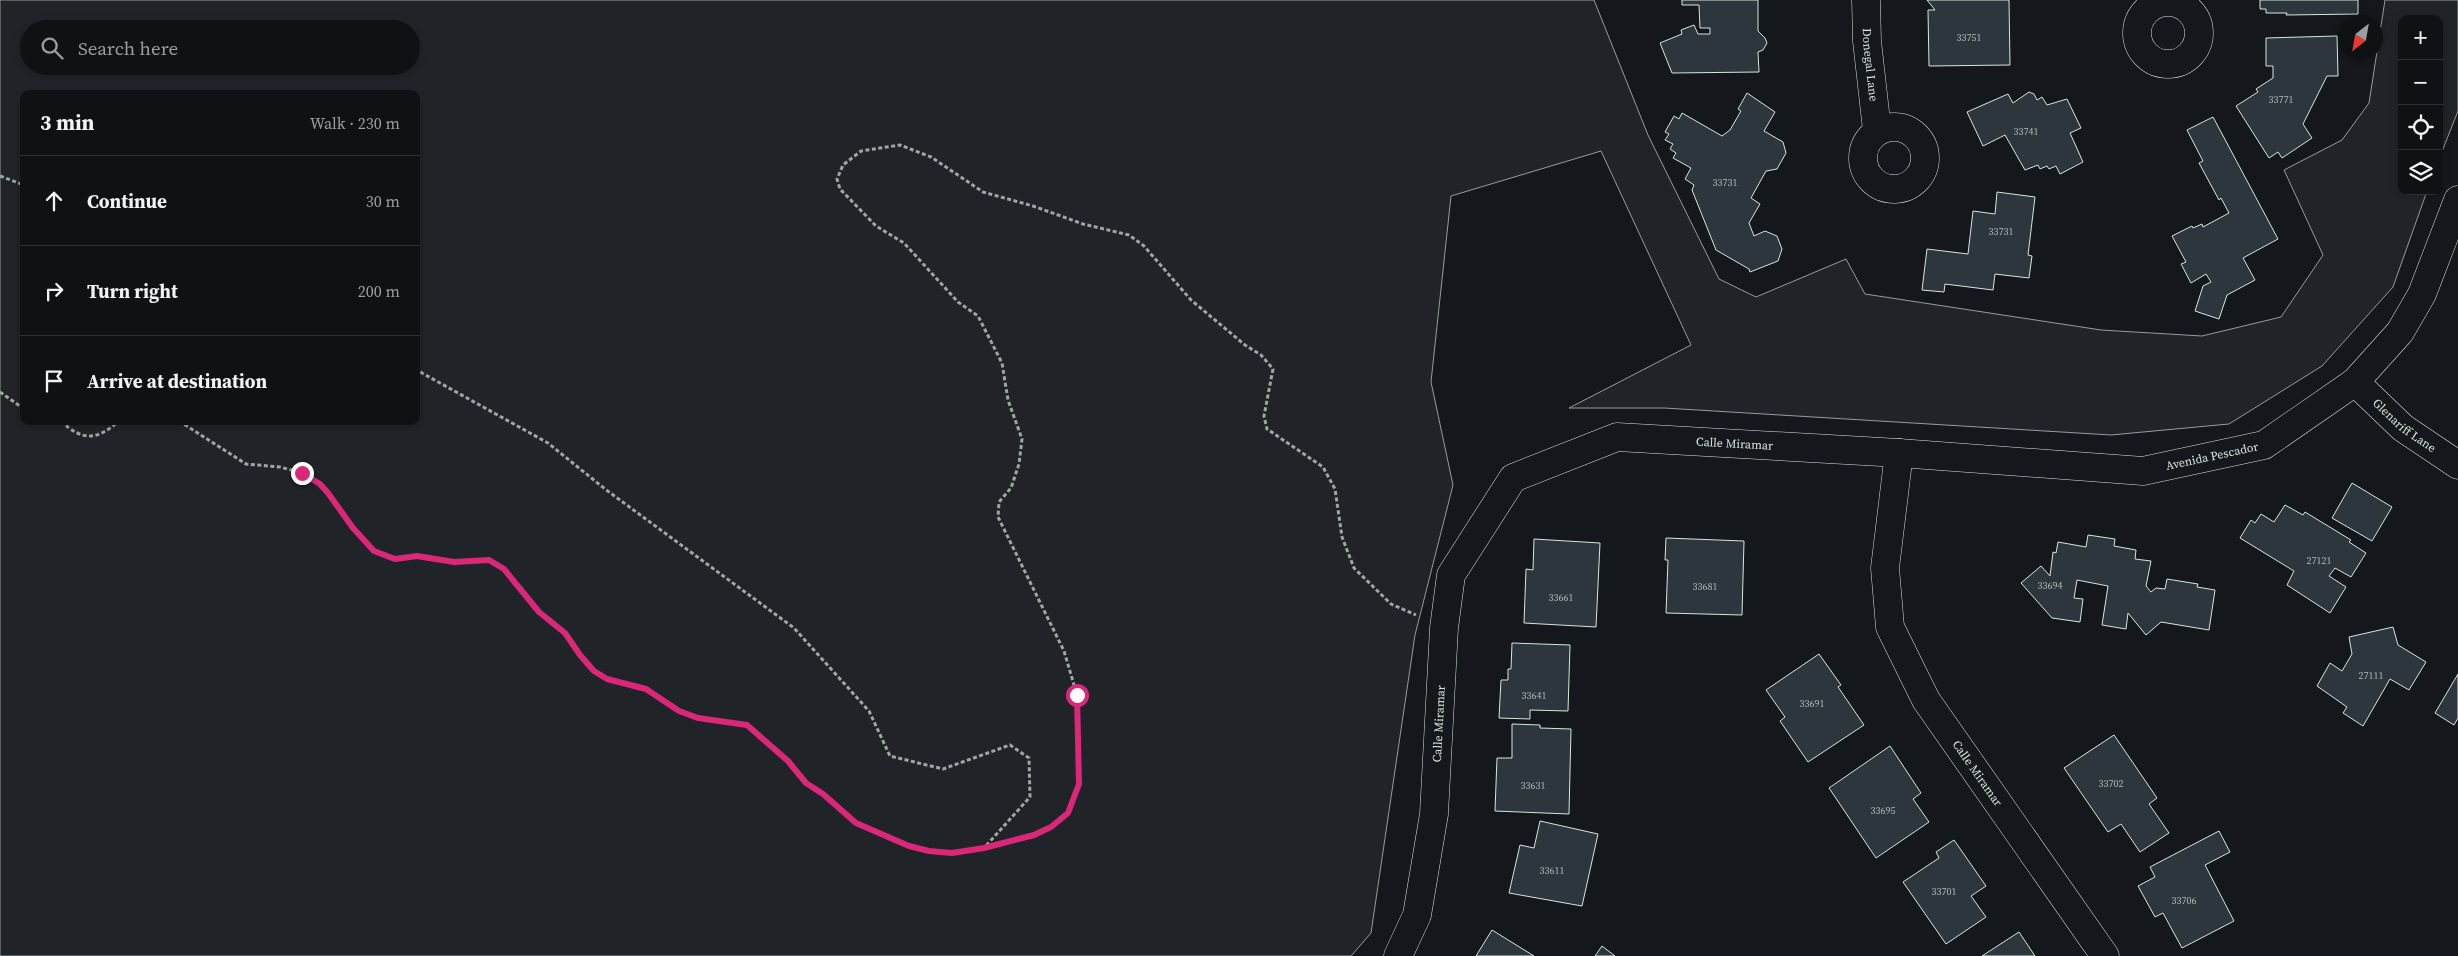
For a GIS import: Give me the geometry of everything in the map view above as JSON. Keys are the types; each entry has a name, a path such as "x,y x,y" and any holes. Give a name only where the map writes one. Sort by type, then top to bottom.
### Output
{"street":[{"name":"Donegal Lane","path":"1866,0 1867,41 1877,130"},
{"name":"Avenida Pescador","path":"1899,453 2143,471 2264,445 2355,382 2404,325 2422,294 2458,200"},
{"name":"Glenariff Lane","path":"2355,382 2403,428 2458,464"},
{"name":"Calle Miramar","path":"1398,956 1417,915 1434,814 1444,628 1451,574 1513,478 1617,437 1899,453 1885,568 1890,627 1926,700 2105,956"}],"path":[{"path":"185,425 246,464 280,467 302,473 320,484 353,528 374,551 395,559 417,556 454,562 489,560 504,569 539,612 565,633 594,671 607,679 646,689 679,711 698,718 747,725 788,761 806,783 823,794 856,823 909,846 929,851 952,853 984,848 1034,835 1051,827 1068,813 1079,784 1077,695 1064,651 998,516 999,502 1011,488 1019,464 1022,439 1008,400 1002,362 978,316 958,302 904,243 876,226 840,189 837,178 843,165 861,151 900,144 931,158 983,192 1033,206 1083,224 1130,234 1144,246 1191,300 1232,335 1261,355 1273,368 1264,416 1267,428 1323,467 1335,489 1342,537 1354,568 1391,604 1444,628"},
{"path":"0,176 20,184"},
{"path":"420,371 548,443 605,489 794,628 869,711 890,756 943,769 1010,745 1029,758 1030,797 984,848"},
{"path":"0,392 20,406"},
{"path":"66,425 84,436 91,437 104,434 114,425"}],"shaded area":[{"path":"0,0 1594,0 1648,135 1719,279 1756,297 1846,259 1865,294 2101,330 2202,336 2281,317 2323,255 2284,170 2342,140 2369,103 2376,60 2383,60 2383,15 2385,0 2458,0 2458,111 2443,149 2443,15 2398,15 2398,195 2426,195 2393,287 2322,366 2229,424 2111,435 1664,408 1569,408 1691,345 1601,151 1451,196 1431,382 1453,485 1415,635 1371,933 1351,956 0,956"}],"building":[{"path":"1682,0 1758,0 1758,31 1767,43 1763,50 1758,52 1759,72 1672,73 1660,43 1682,34 1681,30 1694,25 1698,34 1710,34 1710,28 1700,28 1699,5 1682,5"},
{"path":"1927,0 2009,0 2010,65 1929,66 1928,10 1935,10"},
{"path":"2260,0 2358,0 2358,14 2286,15 2287,13 2266,13 2266,9 2260,9"},
{"path":"2337,36 2338,76 2327,76 2303,124 2312,138 2282,158 2278,152 2269,158 2236,106 2258,92 2256,89 2273,78 2273,66 2266,66 2266,38"},
{"path":"2029,92 2034,94 2037,100 2042,97 2047,105 2067,99 2081,128 2070,133 2083,162 2060,174 2056,166 2049,169 2047,166 2040,169 2038,165 2025,170 2005,135 1983,146 1967,112 2008,94 2013,103"},
{"path":"1747,93 1775,112 1764,131 1783,142 1786,153 1777,169 1766,171 1751,198 1760,204 1749,223 1754,236 1765,231 1777,236 1782,249 1778,261 1750,272 1749,269 1716,250 1692,190 1694,185 1685,179 1691,168 1673,158 1676,153 1670,149 1673,144 1665,140 1669,134 1665,132 1674,116 1679,119 1682,113 1722,136 1730,130 1741,111 1738,109"},
{"path":"2213,117 2278,239 2243,258 2255,280 2227,295 2219,319 2195,311 2203,286 2211,282 2206,274 2191,283 2181,264 2186,262 2172,236 2192,226 2193,228 2202,224 2203,227 2229,213 2221,198 2219,200 2199,163 2203,161 2187,130"},
{"path":"1997,192 2035,197 2028,255 2032,256 2029,278 1995,274 1993,290 1945,284 1944,292 1922,290 1927,249 1968,254 1973,211 1995,214"},
{"path":"2352,483 2392,507 2372,541 2332,518"},
{"path":"2285,505 2303,515 2305,512 2351,540 2349,542 2366,553 2351,577 2335,568 2329,576 2346,587 2330,613 2287,585 2294,571 2240,538 2251,520 2255,523 2261,514 2274,522"},
{"path":"2088,535 2115,539 2114,546 2136,550 2135,559 2151,561 2146,586 2151,592 2156,588 2165,589 2167,579 2198,584 2197,587 2215,590 2209,630 2161,622 2146,635 2128,613 2126,629 2102,625 2108,586 2077,580 2074,598 2083,599 2080,622 2052,618 2021,583 2041,566 2050,576 2053,552 2056,553 2058,542 2086,547"},
{"path":"1666,538 1744,541 1742,615 1666,613 1668,560 1665,560"},
{"path":"1534,539 1600,543 1596,627 1524,623 1526,569 1533,570"},
{"path":"2393,627 2398,645 2426,662 2409,690 2390,679 2363,726 2343,713 2347,707 2317,686 2330,663 2342,671 2352,654 2349,637"},
{"path":"1512,643 1570,645 1568,711 1530,710 1530,719 1499,718 1501,680 1508,680 1508,669 1511,669"},
{"path":"1819,654 1841,685 1838,687 1864,725 1808,762 1780,721 1785,717 1766,690"},
{"path":"2458,674 2458,718 2454,725 2435,713"},
{"path":"1512,724 1540,725 1540,728 1571,729 1569,814 1495,811 1497,758 1512,758"},
{"path":"2114,735 2157,798 2149,804 2169,833 2140,852 2121,824 2108,832 2064,768"},
{"path":"1890,746 1921,793 1913,799 1929,822 1876,858 1829,788"},
{"path":"1540,821 1598,834 1582,906 1509,893 1520,845 1534,848"},
{"path":"2219,831 2230,852 2205,865 2234,921 2182,948 2163,913 2155,917 2138,886 2155,877 2150,867"},
{"path":"1954,840 1986,886 1971,896 1986,917 1946,944 1903,882 1939,858 1936,852"},
{"path":"1492,930 1534,956 1476,956"},
{"path":"2019,932 2035,956 1982,956"},
{"path":"1602,946 1615,956 1595,956"}],"route":[{"path":"302,473 320,484 336,507 374,551 395,559 417,556 439,558 454,562 489,560 504,569 539,612 565,633 594,671 615,682 646,689 679,711 698,718 747,725 788,761 806,783 823,794 856,823 909,846 929,851 952,853 984,848 1034,835 1051,827 1068,813 1079,784 1077,695"}]}
